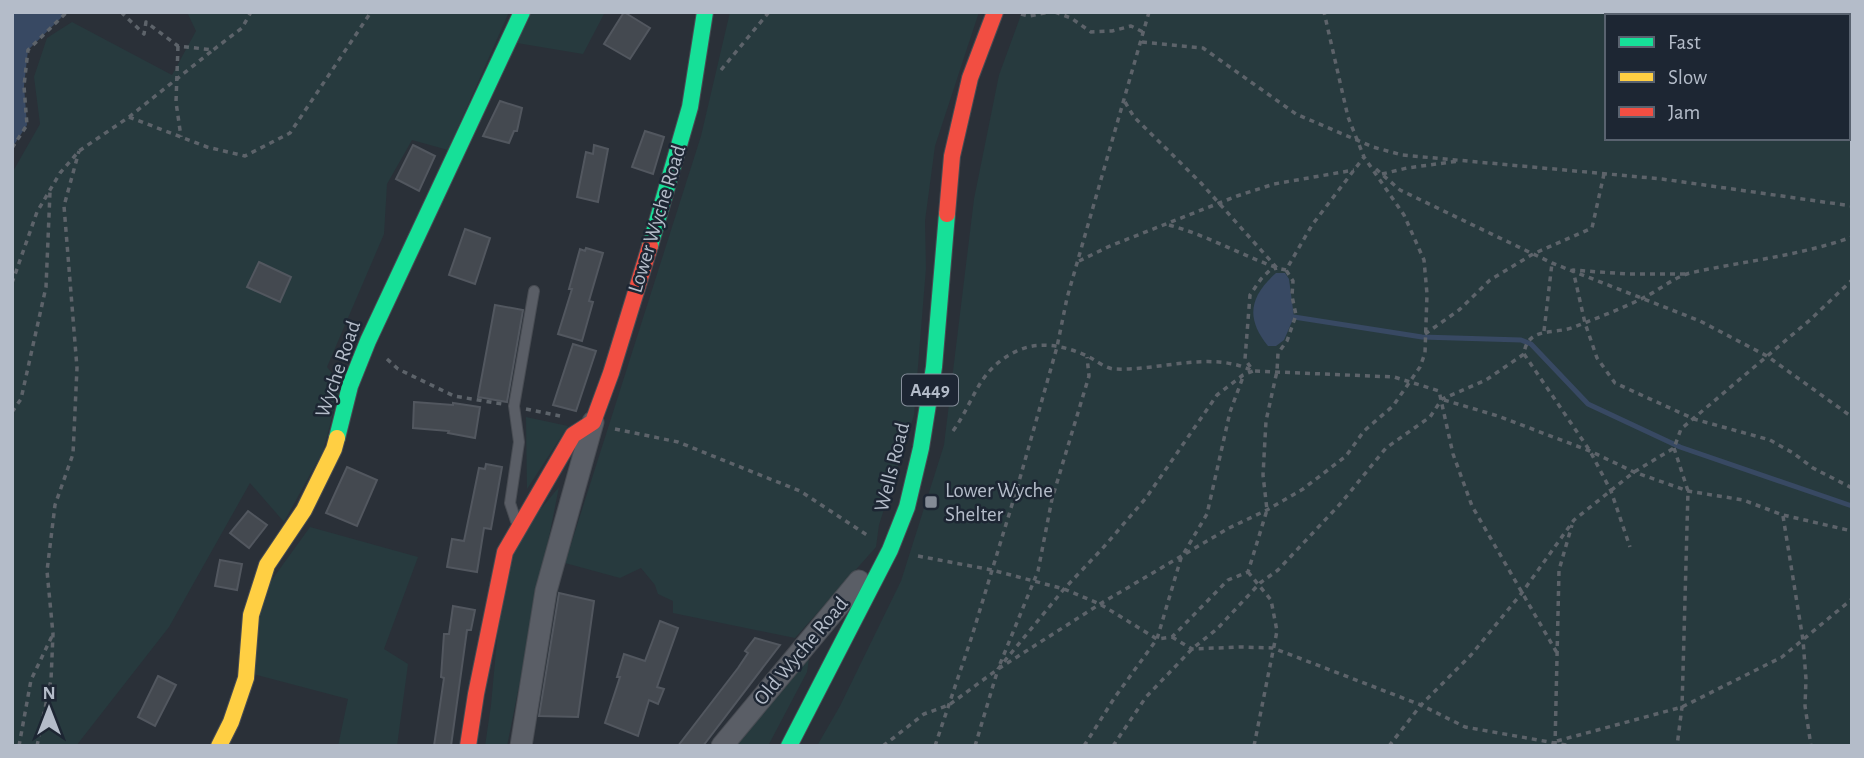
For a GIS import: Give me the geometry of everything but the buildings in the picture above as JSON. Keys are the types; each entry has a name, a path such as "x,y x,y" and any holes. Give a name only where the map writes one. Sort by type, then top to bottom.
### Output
{"main road":[{"name":"Wyche Road","path":"219,746 231,722 246,678 251,615 267,565 304,510 334,449 350,386 368,341 522,12"},
{"name":"Lower Wyche Road","path":"468,746 505,552 517,527 573,435 593,422 611,373 680,147 690,107 705,12"},
{"name":"Wells Road","path":"789,746 887,554 906,507 921,448 934,367 952,156 970,78 995,12"}],"street":[{"name":"Lower Wyche Road","path":"521,746 546,591 593,422"},
{"name":"Old Wyche Road","path":"722,746 861,579 887,554"}],"lane":[{"path":"517,527 510,503 519,442 514,406 534,291"}],"path":[{"path":"12,148 27,125 24,86 28,50 66,13 71,12"},
{"path":"121,12 144,34 146,22 178,46 213,50"},
{"path":"12,283 37,212 60,173 79,151 129,117 242,28 251,12"},
{"path":"129,117 207,147 245,156 290,133 371,12"},
{"path":"716,76 769,12"},
{"path":"1016,12 1029,16 1052,12 1071,18 1091,32 1112,31 1130,26 1144,33"},
{"path":"937,745 992,570 1057,347 1077,262 1150,12"},
{"path":"883,746 924,714 949,705 998,669 1100,604 1229,528 1303,489 1346,456 1364,431 1393,406 1420,367 1424,353 1427,295 1424,260 1404,215 1364,157 1349,117 1324,12"},
{"path":"1142,41 1203,48 1296,114 1373,147 1402,155 1662,179 1852,206"},
{"path":"178,46 176,102 181,137"},
{"path":"1125,101 1134,117 1219,203 1277,268"},
{"path":"37,746 51,680 53,634 47,570 55,505 73,454 77,368 64,206 79,151"},
{"path":"1286,270 1312,225 1364,157"},
{"path":"1382,174 1407,167 1468,160"},
{"path":"1371,165 1400,190 1552,263 1700,321 1767,356 1852,417"},
{"path":"1077,262 1110,246 1273,184 1354,170"},
{"path":"1425,334 1459,310 1490,280 1533,254 1592,228 1604,174"},
{"path":"12,412 21,399 47,287 50,190"},
{"path":"1168,225 1188,230 1232,251 1286,270 1293,281 1292,296 1296,315 1287,341 1278,353 1277,371 1266,421 1263,475 1267,510 1248,572"},
{"path":"1573,270 1627,274 1687,274 1753,263 1852,237"},
{"path":"1544,331 1552,263"},
{"path":"1253,371 1245,359 1250,295 1270,270 1277,268"},
{"path":"1573,270 1585,323 1597,358 1615,383 1694,419 1770,440 1813,468 1852,488"},
{"path":"1113,746 1146,697 1192,649 1217,629 1260,583 1278,570 1341,503 1386,448 1430,417 1442,399 1486,380 1524,354 1527,342 1544,331 1560,332 1585,323 1643,298 1687,274"},
{"path":"1389,746 1421,705 1471,655 1521,594 1574,520 1634,472 1674,448 1681,429 1852,280"},
{"path":"921,448 938,444 955,429 986,373 1017,351 1038,343 1076,351 1112,369 1222,362 1253,371 1394,377 1411,381 1439,391 1453,454 1472,506 1557,653"},
{"path":"1524,354 1590,451 1611,491 1630,547"},
{"path":"975,746 998,669 1038,571 1052,499 1089,376 1087,356"},
{"path":"398,369 454,396 485,401"},
{"path":"998,669 1064,589 1146,498 1217,395 1253,371"},
{"path":"1084,746 1157,639 1181,558 1207,514 1230,412 1244,375"},
{"path":"1442,399 1498,416 1590,451 1634,472 1688,491 1743,500 1783,515 1852,531"},
{"path":"514,406 678,442 800,491 887,554 992,570 1064,589 1100,604 1157,639 1172,637 1228,580 1248,572"},
{"path":"1674,448 1688,491 1682,707 1677,746"},
{"path":"1783,515 1803,640 1805,706 1811,746"},
{"path":"1555,743 1559,570 1574,520"},
{"path":"1248,572 1260,583 1271,600 1277,631 1254,746"},
{"path":"1555,743 1682,707 1782,657 1852,599"},
{"path":"19,746 31,680 53,634"},
{"path":"1172,637 1192,649 1273,648 1421,705 1465,727 1572,746"}],"green space":[{"path":"187,12 509,12 448,150 412,140 387,184 384,234 327,367 341,384 323,451 284,522 250,483 169,627 76,746 12,746 12,173 40,124 34,77 47,38 72,22 172,75 196,31"},
{"path":"531,12 605,12 583,54 517,43"},
{"path":"730,12 979,12 935,146 925,221 926,268 914,415 879,525 876,547 795,638 673,613 673,601 658,594 655,585 641,568 620,578 565,563 701,136"},
{"path":"1022,12 1852,12 1852,746 817,746 840,706 901,581 944,445 974,199 999,75"},
{"path":"526,417 568,426 527,489"},
{"path":"559,487 507,746 485,746 505,552"},
{"path":"310,527 418,557 384,649 408,664 397,746 338,746 348,699 253,674 258,599"},
{"path":"812,638 807,672 768,746 728,746"}],"water":[{"path":"12,12 71,12 66,13 28,50 24,86 27,125 12,148"},
{"path":"1276,273 1285,273 1289,279 1294,317 1284,340 1276,346 1268,346 1256,326 1254,308 1261,290"}],"waterway":[{"path":"1294,317 1422,337 1521,340 1531,344 1588,404 1680,447 1852,506"}],"traffic: fast":[{"path":"337,438 350,386 368,341 522,12"},
{"path":"650,246 690,107 705,12"},
{"path":"789,746 890,550 907,507 921,448 934,367 947,214"}],"traffic: slow":[{"path":"219,746 231,722 246,678 251,615 267,565 304,510 337,438"}],"traffic: jam":[{"path":"947,214 952,156 970,78 995,12"},
{"path":"468,746 505,552 573,435 593,422 650,246"}],"place":[{"name":"Lower Wyche Shelter","path":"931,502"}]}
